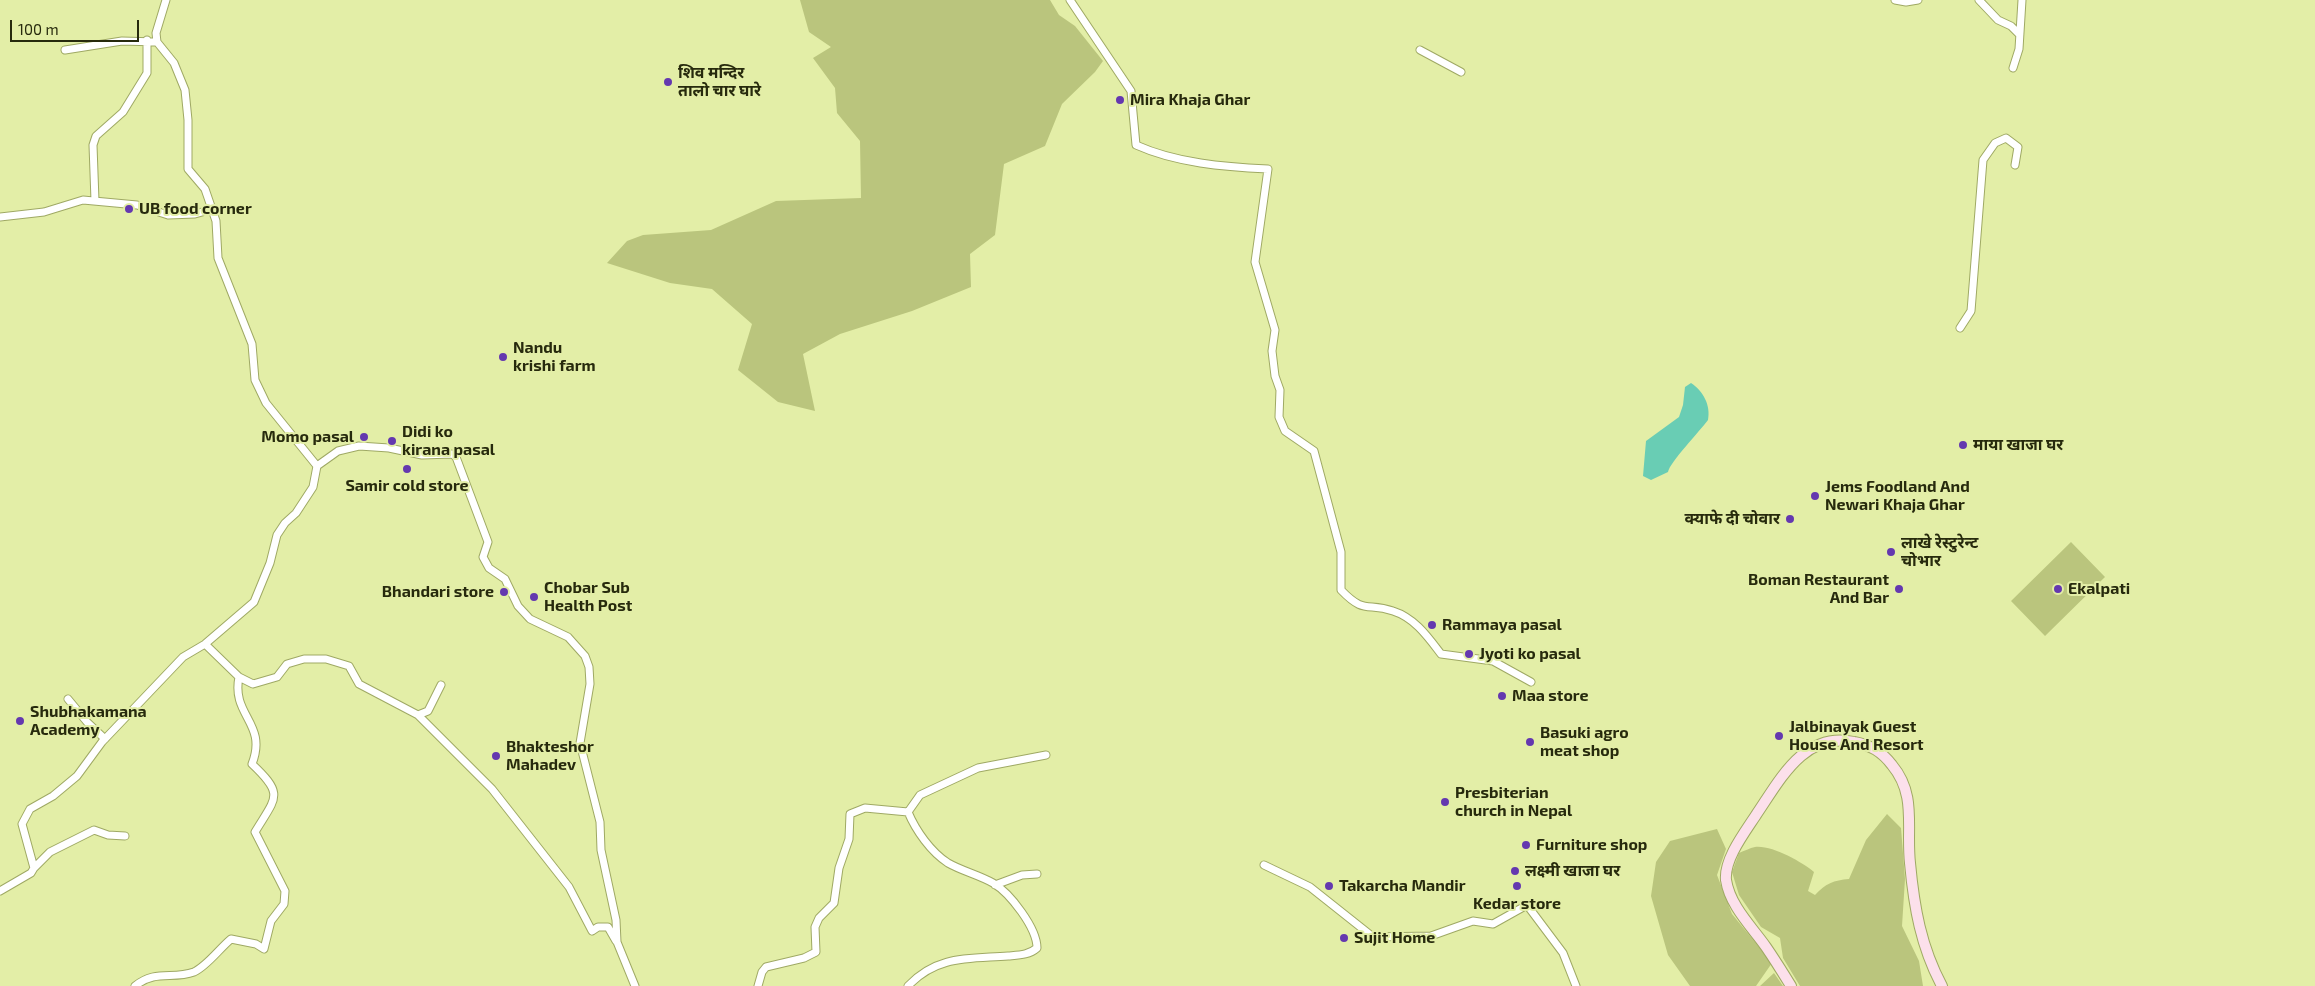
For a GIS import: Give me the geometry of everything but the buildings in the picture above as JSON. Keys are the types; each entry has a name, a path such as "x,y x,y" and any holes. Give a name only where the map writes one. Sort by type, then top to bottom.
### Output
{"main road":[{"path":"1791,986 1732,900 1726,878 1728,867 1750,824 1788,768 1806,752 1821,743 1837,740 1866,744 1881,752 1903,780 1910,808 1909,860 1918,925 1928,961 1942,986"}],"street":[{"path":"166,0 156,33 157,42 174,63 185,90 188,120 188,169 205,189 216,221 218,258 252,344 255,380 266,403 317,466"},
{"path":"1070,0 1131,91 1136,145 1158,155 1232,167 1268,169 1255,262 1275,330 1272,351 1275,376 1280,390 1279,417 1286,431 1314,451 1341,552 1341,590 1361,607 1393,611 1418,624 1441,654 1493,661 1531,682"},
{"path":"1895,0 1918,0"},
{"path":"1979,0 1998,20 2011,26 2019,34"},
{"path":"2013,68 2019,49 2022,0"},
{"path":"65,50 122,41 147,40 157,42"},
{"path":"95,201 93,145 96,136 123,112 147,73 147,40"},
{"path":"1420,50 1461,72"},
{"path":"1960,328 1971,311 1983,160 1995,143 2006,138 2018,147 2015,165"},
{"path":"0,216 44,212 83,200 137,205 168,216 195,214 212,209"},
{"path":"34,868 22,824 25,816 30,809 53,796 78,776 106,739 183,657 205,644 254,602 270,563 277,535 285,523 296,513 313,487 317,466 338,450 359,446 389,448 422,455 452,454 456,457 470,490 488,542 483,557 489,568 505,579 518,606 530,619 568,637 585,656 590,684 580,743 600,822 601,850 616,920 617,942"},
{"path":"205,644 239,677 253,684 277,677 287,664 304,659 326,659 350,666 358,684 418,715 492,790 569,887 592,931 598,927 608,927 617,942 635,986"},
{"path":"135,986 146,977 192,973 204,967 216,951 231,939 256,944 264,949 271,921 284,904 285,891 255,832 274,799 272,782 252,764 257,753 254,728 239,704 237,687 239,677"},
{"path":"418,715 428,711 441,685"},
{"path":"68,699 87,722 106,739"},
{"path":"908,812 920,794 971,771 997,763 1046,755"},
{"path":"758,986 762,972 766,968 804,958 816,952 815,927 819,918 834,903 839,868 849,839 850,814 865,808 908,812"},
{"path":"908,812 926,841 947,862 995,884 1027,920 1033,930 1037,948 1025,954 949,960 928,968 908,986"},
{"path":"0,891 31,873 50,852 94,830 108,836 125,836"},
{"path":"1264,865 1310,887 1373,937 1430,936 1473,921 1493,924 1527,905 1563,953 1576,986"},
{"path":"995,884 1022,875 1037,874"}],"green space":[{"path":"800,0 1050,0 1059,15 1075,26 1103,61 1095,72 1062,104 1045,146 1004,164 995,235 970,254 971,287 912,311 840,334 803,354 815,411 778,402 738,370 752,324 712,289 670,283 607,263 627,241 643,235 711,230 776,201 861,198 860,141 837,113 835,88 813,58 831,47 809,32"},
{"name":"Ekalpati","path":"2071,542 2105,577 2045,636 2011,601"},
{"path":"1887,814 1901,828 1905,879 1902,926 1919,961 1923,986 1800,986 1783,958 1780,938 1761,927 1739,895 1732,872 1739,853 1753,847 1762,847 1778,851 1795,859 1814,872 1808,891 1815,895 1830,883 1849,879 1866,840"},
{"path":"1717,829 1726,849 1717,875 1732,914 1772,963 1756,986 1690,986 1668,955 1651,896 1656,862 1670,841"},
{"path":"1774,973 1783,986 1760,986"}],"water":[{"path":"1691,383 1705,399 1709,414 1708,420 1679,454 1668,472 1651,480 1643,476 1646,441 1679,417 1683,405 1685,387"}],"place":[{"name":"शिव मन्दिर तालो चार घारे","path":"668,82"},
{"name":"Mira Khaja Ghar","path":"1120,100"},
{"name":"UB food corner","path":"129,209"},
{"name":"Nandu krishi farm","path":"503,357"},
{"name":"Momo pasal","path":"364,437"},
{"name":"Didi ko kirana pasal","path":"392,441"},
{"name":"माया खाजा घर","path":"1963,445"},
{"name":"Samir cold store","path":"407,469"},
{"name":"Jems Foodland And Newari Khaja Ghar","path":"1815,496"},
{"name":"क्याफे दी चोवार","path":"1790,519"},
{"name":"लाखे रेस्टुरेन्ट चोभार","path":"1891,552"},
{"name":"Boman Restaurant And Bar","path":"1899,589"},
{"name":"Ekalpati","path":"2058,589"},
{"name":"Bhandari store","path":"504,592"},
{"name":"Chobar Sub Health Post","path":"534,597"},
{"name":"Rammaya pasal","path":"1432,625"},
{"name":"Jyoti ko pasal","path":"1469,654"},
{"name":"Maa store","path":"1502,696"},
{"name":"Shubhakamana Academy","path":"20,721"},
{"name":"Jalbinayak Guest House And Resort","path":"1779,736"},
{"name":"Basuki agro meat shop","path":"1530,742"},
{"name":"Bhakteshor Mahadev","path":"496,756"},
{"name":"Presbiterian church in Nepal","path":"1445,802"},
{"name":"Furniture shop","path":"1526,845"},
{"name":"लक्ष्मी खाजा घर","path":"1515,871"},
{"name":"Takarcha Mandir","path":"1329,886"},
{"name":"Kedar store","path":"1517,886"},
{"name":"Sujit Home","path":"1344,938"}]}
